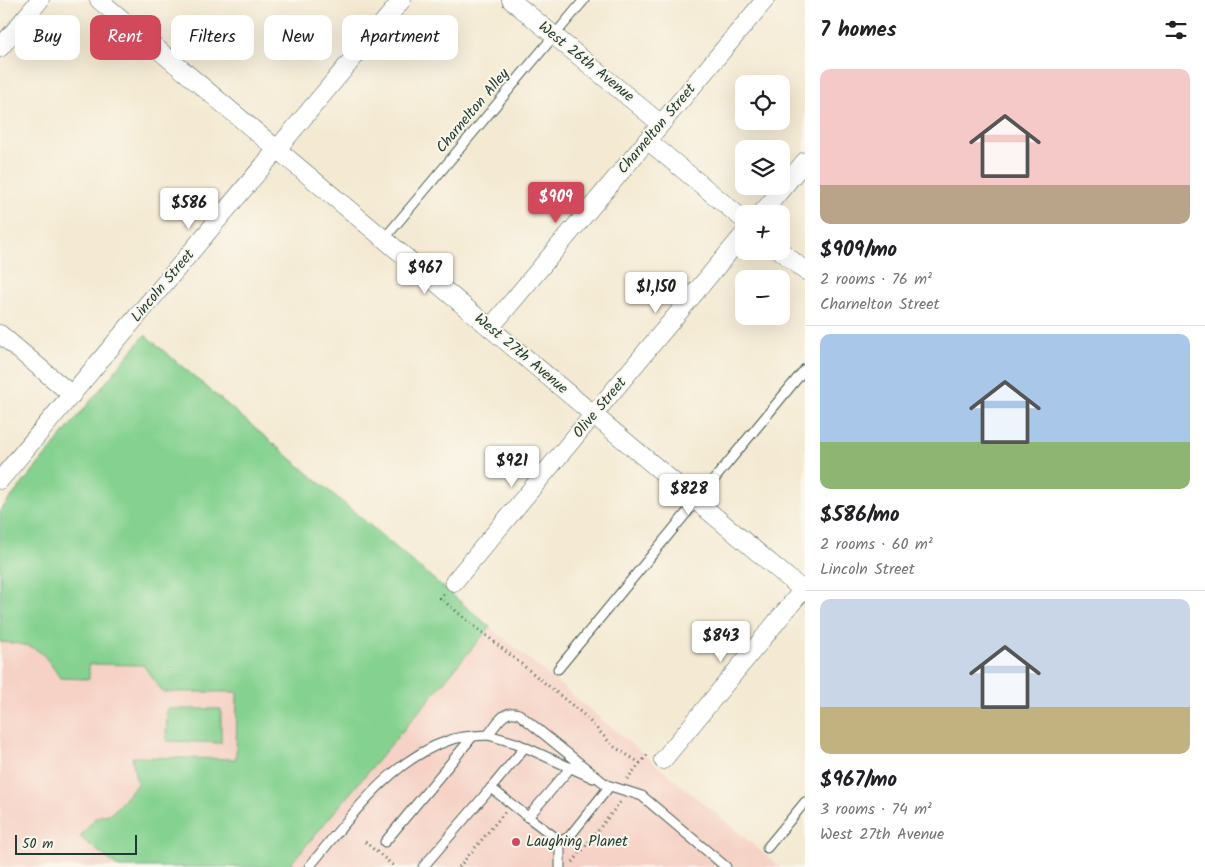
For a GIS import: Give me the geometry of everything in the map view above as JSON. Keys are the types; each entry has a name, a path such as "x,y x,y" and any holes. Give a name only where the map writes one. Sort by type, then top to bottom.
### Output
{"street":[{"path":"0,48 40,0"},
{"name":"West 27th Avenue","path":"99,0 804,590"},
{"name":"Lincoln Street","path":"0,480 402,0"},
{"name":"West 26th Avenue","path":"511,0 661,124"},
{"name":"Charnelton Street","path":"490,328 766,0"},
{"path":"647,140 735,213"},
{"path":"769,205 805,162"},
{"name":"Olive Street","path":"454,582 735,245"},
{"path":"790,258 805,271"},
{"path":"0,334 72,395"},
{"path":"657,755 804,590"}],"lane":[{"name":"Charnelton Alley","path":"384,239 584,0"},
{"path":"558,669 695,500 805,370"},
{"path":"488,735 507,713 513,711 609,786"},
{"path":"309,867 352,816 394,771 417,754 451,739 488,735 525,747 609,786 620,787 642,796 726,867"},
{"path":"385,842 474,736"},
{"path":"424,867 525,747"},
{"path":"528,817 571,767"},
{"path":"560,841 569,837 609,786"},
{"path":"490,788 560,841"},
{"path":"767,848 805,802"},
{"path":"560,841 560,867"}],"path":[{"path":"454,582 440,598 583,714 613,746 640,763"},
{"path":"630,776 640,763 657,755"},
{"path":"572,867 575,858 623,799"},
{"path":"459,867 505,812"}],"shaded area":[{"path":"145,335 490,627 780,867 0,867 0,510"}],"green space":[{"path":"145,335 490,627 288,867 118,867 80,837 96,817 112,813 137,784 132,757 236,759 237,692 163,692 143,665 89,664 89,679 60,678 42,654 36,650 22,645 0,642 0,511"},
{"path":"167,709 221,709 221,743 166,741"}],"place":[{"name":"Laughing Planet","path":"516,842"}]}
